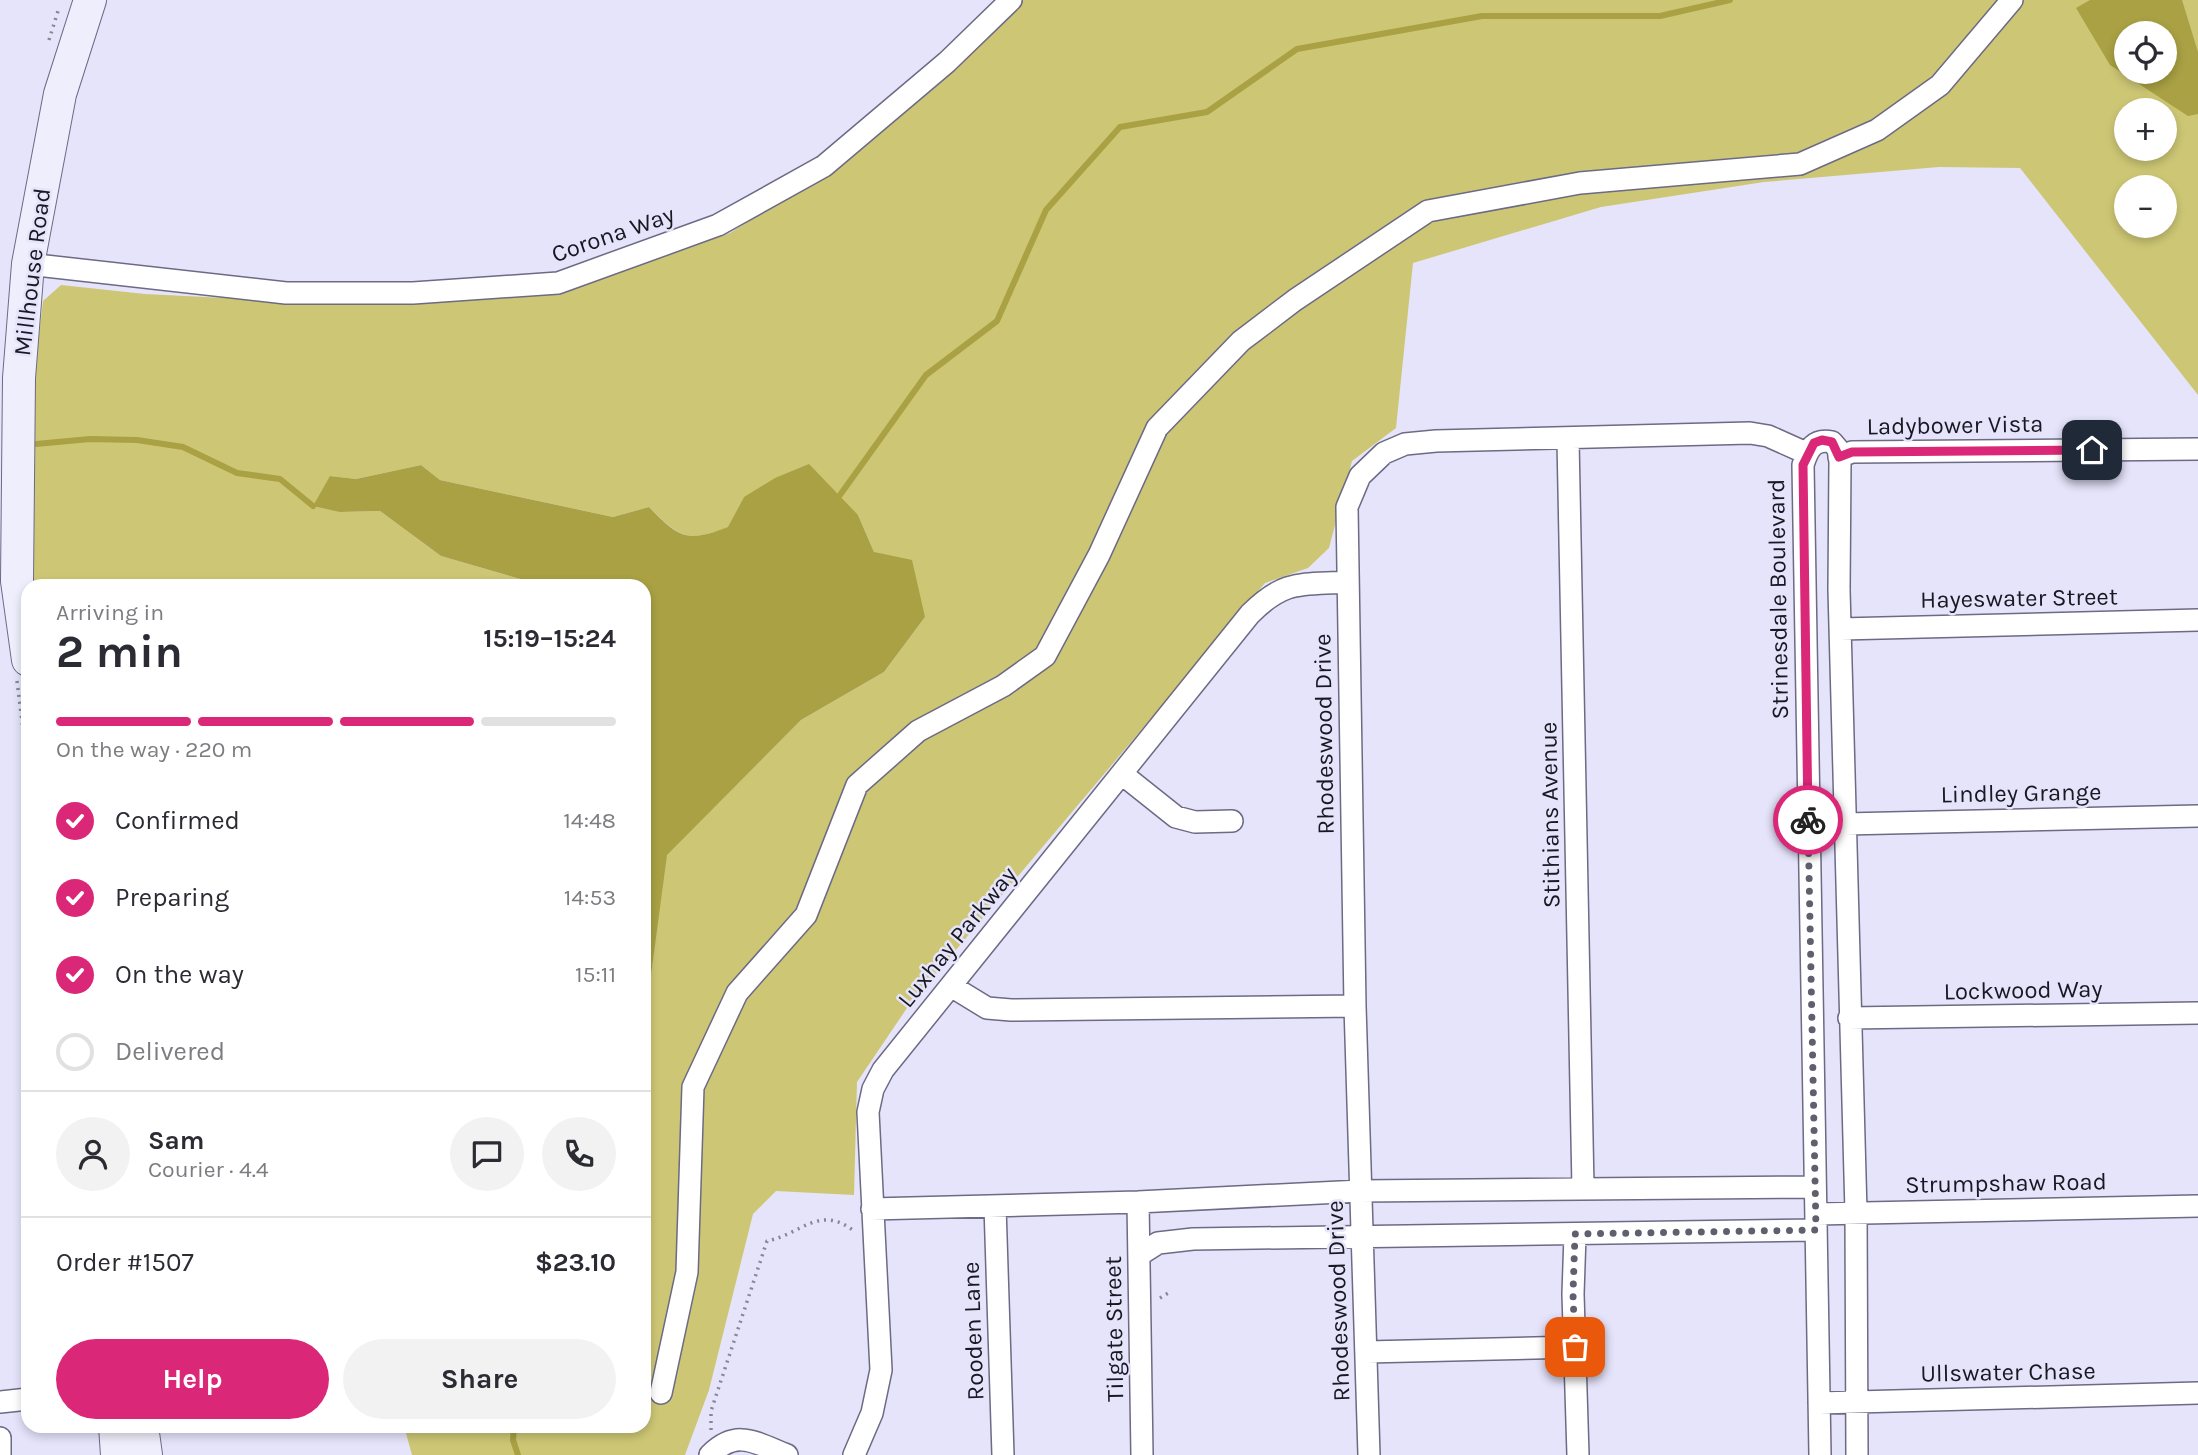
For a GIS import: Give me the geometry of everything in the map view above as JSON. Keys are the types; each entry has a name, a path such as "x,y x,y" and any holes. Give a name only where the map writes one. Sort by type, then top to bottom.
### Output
{"main road":[{"name":"Millhouse Road","path":"60,94 58,71 67,15 73,0"},
{"name":"Millhouse Road","path":"21,601 17,568 19,378 28,264 60,94 90,0"},
{"path":"115,1433 117,1455"},
{"path":"143,1433 146,1455"}],"street":[{"name":"Corona Way","path":"28,264 286,293 413,293 558,283 718,225 824,166 947,62 1010,0"},
{"path":"661,1394 687,1272 693,1087 737,993 806,915 857,785 918,731 1003,686 1045,656 1099,555 1157,428 1241,341 1295,300 1428,211 1580,183 1800,164 1877,130 1940,85 2012,0"},
{"name":"Rhodeswood Drive","path":"1369,1455 1355,1006 1347,582 1347,507 1360,476 1384,453 1405,444 1436,441 1568,440 1750,433 1768,436 1806,453"},
{"name":"Stithians Avenue","path":"1568,440 1584,1188"},
{"name":"Strinesdale Boulevard","path":"1820,1455 1803,465 1806,453 1814,443 1822,440 1832,442 1839,457"},
{"name":"Ladybower Vista","path":"1839,457 1852,452 2198,449"},
{"path":"1839,457 1849,1018 1856,1212 1857,1455"},
{"name":"Luxhay Parkway","path":"854,1455 872,1413 881,1370 868,1112 873,1089 883,1070 1250,614 1270,594 1292,585 1347,582"},
{"name":"Hayeswater Street","path":"1841,629 2198,620"},
{"path":"1122,774 1176,817 1195,822 1232,821"},
{"name":"Lindley Grange","path":"1845,824 2198,816"},
{"path":"951,986 987,1008 1011,1010 1355,1006"},
{"name":"Lockwood Way","path":"1849,1018 2198,1013"},
{"path":"872,1209 1138,1202 1360,1191 1815,1187"},
{"name":"Tilgate Street","path":"1138,1202 1142,1455"},
{"name":"Rooden Lane","path":"995,1206 1003,1455"},
{"name":"Strumpshaw Road","path":"1139,1255 1158,1243 1193,1240 1575,1234 1816,1222 1856,1212 2198,1206"},
{"path":"1575,1234 1573,1294 1578,1455"},
{"path":"1367,1352 1575,1347"},
{"name":"Ullswater Chase","path":"1819,1403 2198,1394"},
{"path":"0,1402 21,1400"},
{"path":"0,1438 0,1455"},
{"path":"710,1445 744,1438 787,1455"}],"path":[{"path":"710,1445 711,1411 767,1241 785,1237 808,1223 832,1219 855,1231 859,1241"}],"shaded area":[{"path":"1015,0 2198,0 2198,395 2020,168 1939,167 1764,182 1601,207 1413,263 1396,428 1352,461 1329,548 1308,568 1265,583 907,1008 857,1082 854,1195 776,1191 753,1214 709,1390 685,1455 412,1455 406,1433 651,1433 651,975 666,855 801,720 884,672 925,617 874,552 858,515 744,497 729,527 693,536 677,531 649,507 613,517 440,480 421,465 356,479 330,476 340,512 380,511 441,556 520,579 33,579 33,388 43,301 61,285 145,294 371,305 560,293 730,233 841,164"},
{"path":"2090,0 2182,0 2198,52 2198,114 2188,116 2177,109 2177,98 2160,98 2139,84 2177,84 2177,21 2114,21 2114,68 2076,8"},
{"path":"809,464 858,515 874,552 912,560 925,617 884,672 801,720 667,855 651,975 651,579 520,579 441,556 380,511 340,512 313,506 330,476 356,479 421,465 440,480 613,517 649,507 676,531 693,536 728,527 744,497 775,478"}],"waterway":[{"path":"840,495 926,375 997,321 1046,210 1120,127 1207,112 1297,49 1482,16 1660,16 1730,0"},
{"path":"36,444 90,439 137,440 183,447 237,473 280,479 313,506"},
{"path":"514,1433 518,1455"}],"way so far":[{"path":"1575,1347 1575,1234 1816,1230 1808,820"}],"route":[{"path":"1808,820 1803,465 1806,453 1814,443 1822,440 1832,442 1838,449 1839,457 1852,452 2092,450"}]}
